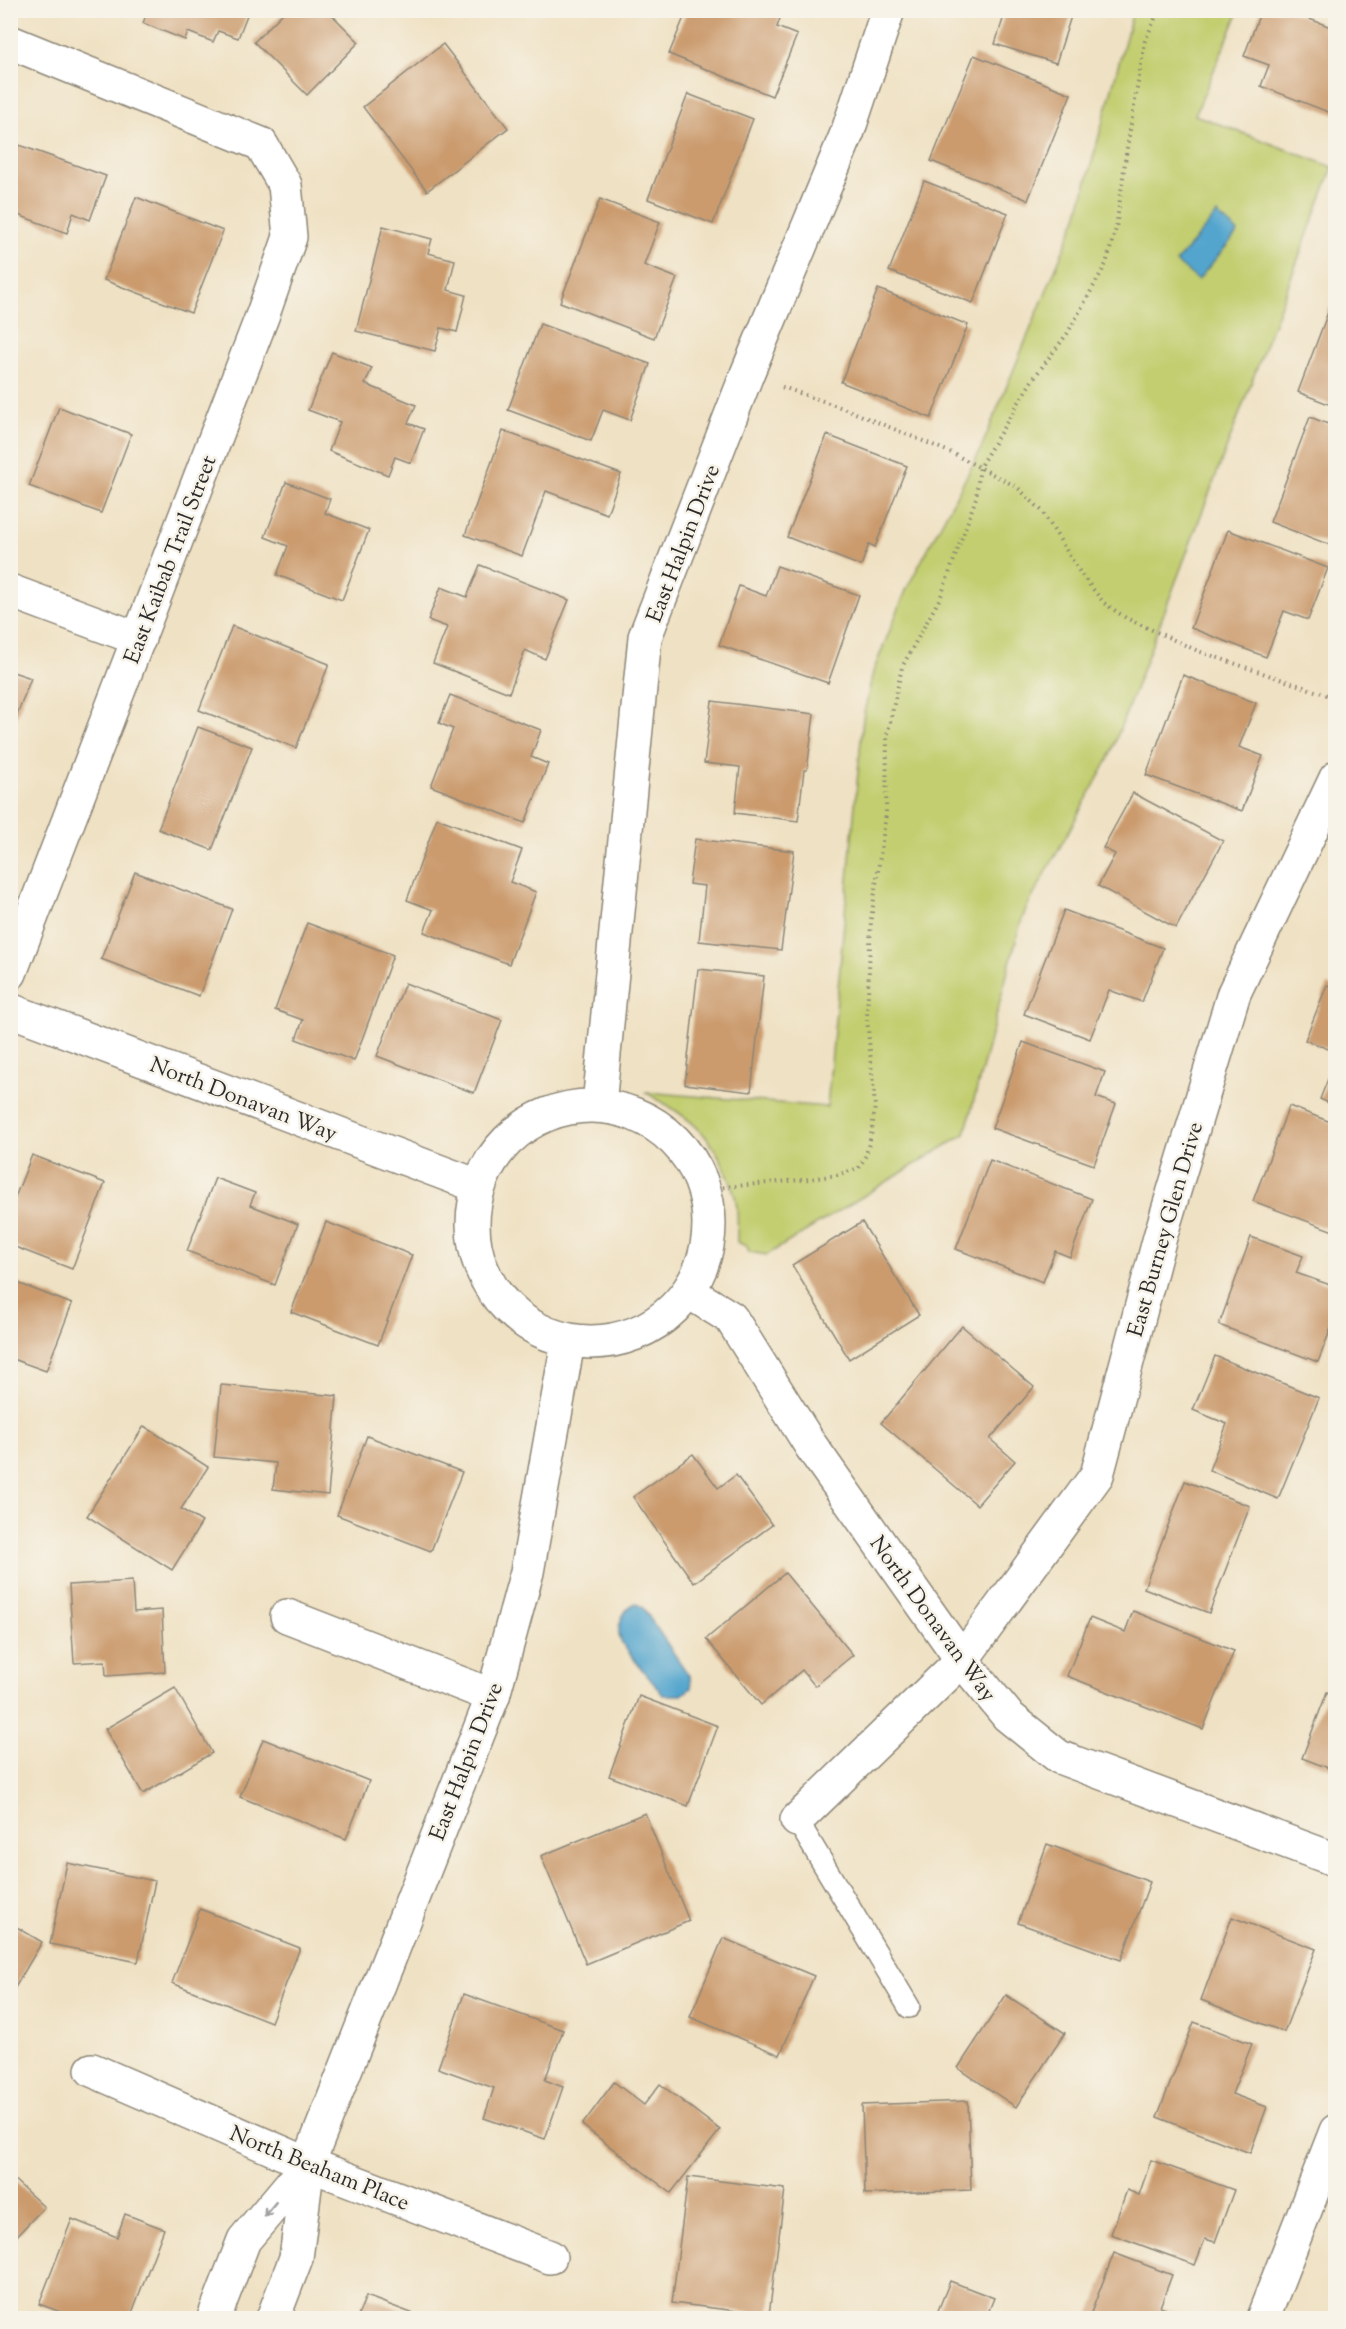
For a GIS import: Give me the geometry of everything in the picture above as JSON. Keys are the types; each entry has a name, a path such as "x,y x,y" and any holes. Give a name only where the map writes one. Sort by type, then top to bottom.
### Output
{"street":[{"name":"East Halpin Drive","path":"599,1105 645,638 747,374 848,131 888,10"},
{"name":"East Kaibab Trail Street","path":"10,42 261,144 285,185 290,237 259,325 10,973"},
{"path":"10,591 139,639"},
{"name":"East Burney Glen Drive","path":"797,1820 962,1660 1097,1475 1160,1237 1234,993 1335,778"},
{"name":"North Donavan Way","path":"10,1010 478,1186"},
{"path":"599,1105 634,1113 665,1131 689,1156 705,1189 710,1224 705,1259 689,1292 666,1317 636,1335 602,1343 568,1342 530,1328 499,1301 479,1266 472,1226 478,1186 496,1152 524,1125 560,1109 599,1105"},
{"name":"North Donavan Way","path":"689,1292 731,1318 811,1446 962,1660 1008,1716 1059,1757 1335,1860"},
{"name":"East Halpin Drive","path":"273,2319 296,2258 308,2164 493,1696 527,1572 568,1342"},
{"path":"286,1616 493,1696"},
{"name":"North Beaham Place","path":"92,2070 308,2164 550,2257"},
{"path":"1263,2319 1335,2131"},
{"name":"East Halpin Drive","path":"214,2319 244,2240 308,2164"}],"lane":[{"path":"797,1820 909,2007"}],"path":[{"path":"705,1189 837,1175 859,1168 866,1155 872,1131 874,1106 867,1018 871,931 886,814 887,736 902,667 940,597 976,498 980,466 1033,379 1067,334 1106,264 1116,228 1126,148 1145,41 1159,10"},
{"path":"747,374 843,408 980,466 1017,487 1042,511 1081,574 1104,603 1126,618 1198,651 1335,698"}],"green space":[{"path":"1133,11 1239,11 1195,115 1333,167 1109,758 1026,909 965,1134 767,1255 749,1252 747,1246 737,1242 736,1198 715,1149 706,1137 685,1118 645,1092 827,1107 863,718 873,672 907,588 979,453 1077,217"}],"water":[{"path":"1217,214 1238,232 1198,280 1176,262"},
{"path":"636,1603 643,1608 690,1677 691,1688 682,1695 663,1695 620,1639 620,1623 628,1609"}],"building":[{"path":"148,10 249,10 238,38 218,31 213,42 188,32 185,40 143,23"},
{"path":"286,10 327,10 359,42 307,95 254,42"},
{"path":"687,10 783,10 777,27 797,35 772,96 669,54"},
{"path":"1006,10 1073,10 1056,63 995,44"},
{"path":"1261,10 1286,10 1336,29 1336,115 1261,86 1269,65 1244,56"},
{"path":"443,44 508,128 427,191 363,107"},
{"path":"974,55 1071,94 1028,200 931,161"},
{"path":"688,94 753,119 713,224 648,199"},
{"path":"19,145 106,176 90,220 73,213 67,233 10,212 10,168"},
{"path":"924,181 1008,213 973,303 889,271"},
{"path":"136,197 223,231 191,313 104,280"},
{"path":"600,199 660,222 644,265 677,278 654,338 560,302"},
{"path":"383,226 432,239 428,253 455,260 448,290 466,295 457,332 441,328 435,351 356,331"},
{"path":"878,289 968,325 931,418 841,382"},
{"path":"1330,307 1336,309 1336,407 1298,392"},
{"path":"540,324 650,364 630,420 603,410 591,441 508,410"},
{"path":"332,352 372,368 365,384 416,405 408,423 424,429 411,463 395,457 388,475 329,451 340,422 308,410"},
{"path":"59,407 131,434 101,513 29,486"},
{"path":"1310,417 1336,427 1335,547 1270,522"},
{"path":"503,431 621,474 607,514 546,491 522,556 465,535"},
{"path":"827,435 907,466 875,547 869,544 861,566 787,537"},
{"path":"286,482 330,499 325,513 369,530 342,600 277,575 288,546 265,537"},
{"path":"1228,530 1328,568 1308,620 1284,611 1266,657 1191,628"},
{"path":"480,565 569,600 545,659 525,650 509,693 433,663 447,627 428,620 441,587 467,597"},
{"path":"777,566 859,595 828,683 719,645 739,586 766,596"},
{"path":"232,626 329,664 296,748 199,710"},
{"path":"10,671 31,678 11,731 10,731"},
{"path":"1183,675 1256,703 1239,747 1263,756 1242,811 1146,775"},
{"path":"450,695 541,730 531,757 548,764 525,823 431,786 453,729 439,723"},
{"path":"712,701 814,714 798,821 735,813 740,767 704,763"},
{"path":"198,727 252,747 212,850 158,829"},
{"path":"1133,793 1223,841 1176,928 1098,886 1115,854 1103,848"},
{"path":"437,818 522,850 510,882 536,892 509,964 424,932 433,910 407,900"},
{"path":"695,839 794,851 781,950 699,941 705,886 689,884"},
{"path":"135,872 232,909 199,996 101,959"},
{"path":"1064,910 1163,948 1142,1002 1109,990 1090,1039 1024,1014"},
{"path":"307,923 393,955 354,1061 296,1039 303,1020 275,1010"},
{"path":"698,969 764,976 751,1092 685,1084"},
{"path":"405,983 502,1020 474,1093 377,1056"},
{"path":"1327,985 1336,988 1336,1052 1305,1040"},
{"path":"1023,1042 1105,1072 1096,1097 1116,1104 1094,1165 992,1128"},
{"path":"1336,1059 1336,1106 1320,1099"},
{"path":"1289,1106 1336,1124 1336,1232 1253,1201"},
{"path":"32,1155 105,1183 72,1269 10,1245 10,1210"},
{"path":"990,1160 1092,1199 1070,1257 1055,1251 1043,1282 956,1249"},
{"path":"215,1178 255,1193 250,1205 298,1224 275,1285 187,1251"},
{"path":"326,1222 412,1255 378,1345 291,1312"},
{"path":"862,1222 919,1315 849,1359 792,1265"},
{"path":"1251,1237 1303,1256 1296,1273 1336,1287 1336,1315 1318,1362 1219,1325"},
{"path":"10,1280 72,1304 46,1371 10,1358"},
{"path":"962,1326 1034,1387 990,1439 1015,1461 977,1505 881,1423"},
{"path":"1215,1356 1319,1398 1278,1499 1209,1470 1227,1424 1193,1410"},
{"path":"221,1385 337,1396 328,1495 273,1489 276,1463 214,1457"},
{"path":"144,1426 208,1467 181,1509 202,1522 172,1570 87,1516"},
{"path":"367,1436 462,1472 431,1551 337,1515"},
{"path":"693,1454 718,1488 736,1475 772,1525 694,1583 633,1497"},
{"path":"1185,1481 1250,1506 1209,1613 1144,1588"},
{"path":"785,1573 853,1655 815,1686 802,1670 761,1705 706,1639"},
{"path":"132,1581 134,1612 162,1610 165,1672 106,1676 105,1661 74,1663 69,1585"},
{"path":"1133,1611 1234,1651 1203,1729 1067,1676 1090,1618 1125,1632"},
{"path":"175,1688 212,1753 143,1794 105,1729"},
{"path":"1327,1692 1336,1695 1336,1771 1302,1758"},
{"path":"639,1696 718,1726 688,1806 609,1776"},
{"path":"263,1739 369,1781 346,1839 240,1797"},
{"path":"645,1813 689,1921 586,1964 541,1856"},
{"path":"1047,1844 1150,1882 1121,1960 1018,1923"},
{"path":"67,1863 155,1881 138,1962 50,1944"},
{"path":"200,1909 300,1948 271,2022 172,1983"},
{"path":"1232,1917 1316,1949 1284,2032 1201,2000"},
{"path":"10,1923 42,1942 10,1996"},
{"path":"723,1938 814,1976 780,2055 690,2017"},
{"path":"464,1994 563,2030 545,2080 563,2087 545,2139 484,2118 494,2088 438,2068"},
{"path":"1006,1995 1065,2033 1016,2107 958,2068"},
{"path":"1194,2022 1252,2044 1232,2094 1267,2107 1250,2153 1157,2117"},
{"path":"614,2082 644,2105 660,2084 720,2130 671,2193 582,2125"},
{"path":"968,2101 971,2190 865,2194 862,2105"},
{"path":"1151,2160 1234,2190 1215,2242 1205,2239 1195,2265 1111,2234 1127,2190 1139,2195"},
{"path":"10,2176 44,2207 10,2243"},
{"path":"688,2177 785,2189 769,2315 672,2303"},
{"path":"125,2214 164,2229 130,2318 77,2318 39,2304 72,2219 117,2237"},
{"path":"1114,2253 1172,2275 1160,2307 1185,2316 1185,2318 1089,2318"},
{"path":"950,2281 994,2298 986,2318 935,2318"},
{"path":"366,2296 422,2317 357,2318"}]}
